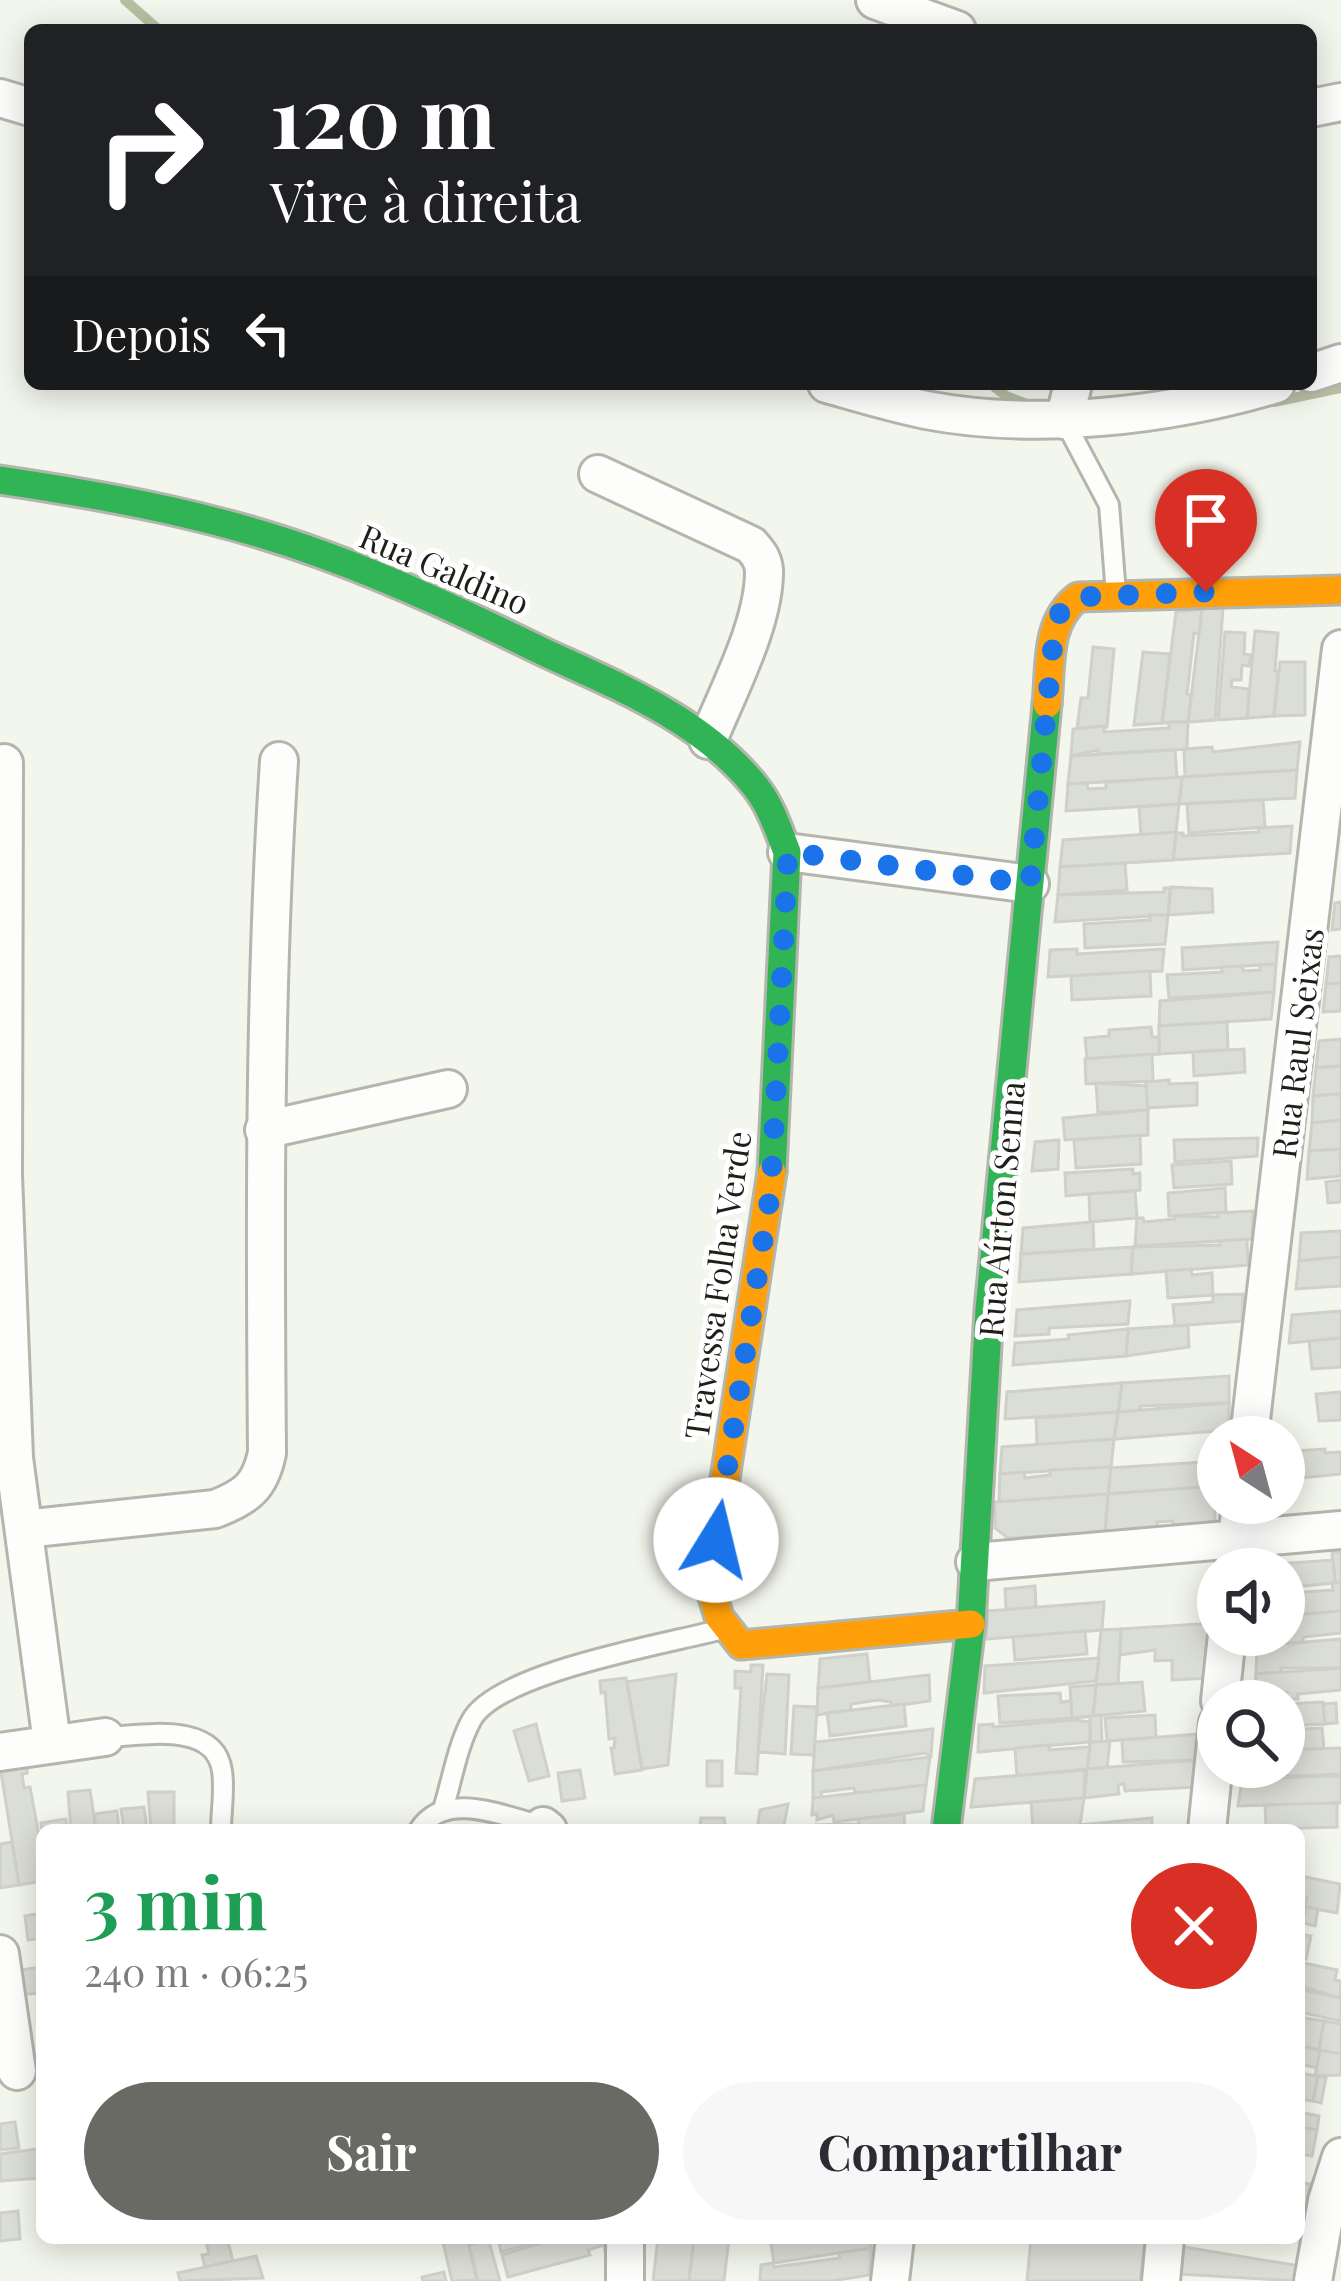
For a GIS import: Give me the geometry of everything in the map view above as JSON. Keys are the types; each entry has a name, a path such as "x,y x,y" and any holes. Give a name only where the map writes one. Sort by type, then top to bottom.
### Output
{"street":[{"path":"875,0 941,24"},
{"path":"850,390 928,410 1069,402 1146,412 1256,390"},
{"path":"598,474 751,545 761,556 764,571 753,628 708,740"},
{"name":"Rua Galdino","path":"0,480 124,498 319,554 556,654 649,701 708,740 754,785 772,812 788,852"},
{"path":"1116,594 1341,590"},
{"name":"Rua Aírton Senna","path":"947,1824 971,1624 989,1310 1055,623 1062,609 1078,597 1116,594"},
{"name":"Rua Raul Seixas","path":"1251,1416 1341,649"},
{"path":"24,1529 214,1509 243,1498 262,1479 267,1453 264,1130 269,910 279,761"},
{"path":"4,763 3,1175 14,1458 52,1743"},
{"path":"788,852 1030,884"},
{"name":"Travessa Folha Verde","path":"732,1637 712,1606 709,1583 771,1190 788,852"},
{"path":"264,1130 448,1088"},
{"path":"975,1562 1341,1530"},
{"path":"732,1637 971,1624"},
{"path":"0,1752 105,1737"},
{"path":"1208,1824 1211,1788"},
{"path":"0,1954 17,2071"},
{"path":"1312,2281 1327,2201 1341,2157"},
{"path":"625,2244 625,2281"},
{"path":"890,2281 894,2244"},
{"path":"1161,2281 1165,2244"}],"lane":[{"path":"1069,402 1109,505 1116,594"},
{"path":"443,1809 471,1720 487,1700 520,1682 732,1637"},
{"path":"105,1737 200,1739 213,1749 222,1769 221,1824"},
{"path":"424,1824 435,1811 465,1808 530,1824"}],"building":[{"path":"1223,608 1215,720 1188,722 1202,609"},
{"path":"1202,609 1199,634 1194,633 1188,722 1162,723 1176,612"},
{"path":"1255,631 1278,633 1274,716 1247,718"},
{"path":"1225,632 1245,633 1244,654 1251,655 1249,666 1242,665 1241,680 1232,680 1231,687 1249,689 1247,718 1218,720"},
{"path":"1093,647 1114,649 1107,727 1077,728 1081,698 1088,698"},
{"path":"1143,652 1170,654 1162,723 1134,725"},
{"path":"1280,662 1305,662 1305,715 1274,716"},
{"path":"1169,722 1188,722 1187,749 1098,754 1098,750 1071,756 1073,729 1169,728"},
{"path":"1300,742 1297,770 1185,777 1184,749 1212,747 1213,752"},
{"path":"1175,750 1177,778 1068,784 1071,756"},
{"path":"1297,770 1295,798 1179,804 1182,777"},
{"path":"1182,777 1179,804 1066,811 1068,784 1106,788 1106,782"},
{"path":"1263,800 1265,827 1189,833 1187,804"},
{"path":"1179,804 1176,832 1141,835 1139,807"},
{"path":"1292,826 1290,853 1173,860 1176,833 1259,832 1258,828"},
{"path":"1176,832 1173,860 1060,867 1063,840"},
{"path":"1125,863 1127,890 1058,895 1060,867"},
{"path":"1171,887 1212,889 1213,912 1168,915"},
{"path":"1170,888 1168,915 1055,922 1058,895 1164,892"},
{"path":"1341,902 1341,929 1332,930 1335,903"},
{"path":"1150,915 1168,915 1165,944 1085,948 1084,924 1150,920"},
{"path":"1278,942 1276,964 1183,970 1182,948"},
{"path":"1077,949 1077,954 1164,949 1162,971 1048,977 1050,950"},
{"path":"1341,956 1341,983 1326,984 1329,957"},
{"path":"1276,964 1274,992 1169,998 1167,975 1222,972 1222,967 1260,970 1260,965"},
{"path":"1150,971 1151,996 1072,1000 1071,976"},
{"path":"1341,983 1341,1011 1323,1012 1326,984"},
{"path":"1274,992 1271,1019 1159,1026 1160,1001"},
{"path":"1227,1022 1228,1050 1159,1054 1159,1026"},
{"path":"1151,1027 1152,1037 1159,1037 1159,1054 1087,1059 1085,1038 1109,1036 1109,1030"},
{"path":"1341,1039 1341,1066 1316,1068 1319,1041"},
{"path":"1244,1049 1245,1072 1194,1076 1193,1052"},
{"path":"1152,1054 1153,1081 1086,1084 1085,1059"},
{"path":"1341,1066 1341,1094 1313,1096 1316,1068"},
{"path":"1169,1080 1169,1084 1197,1083 1197,1105 1147,1108 1146,1082"},
{"path":"1096,1083 1146,1086 1148,1110 1098,1113"},
{"path":"1337,1094 1341,1120 1312,1123 1313,1096"},
{"path":"1148,1110 1148,1135 1065,1140 1063,1118"},
{"path":"1341,1120 1341,1149 1309,1151 1312,1123"},
{"path":"1140,1135 1141,1164 1076,1168 1074,1140"},
{"path":"1258,1138 1257,1156 1175,1162 1174,1140"},
{"path":"1059,1140 1058,1169 1032,1171 1035,1142"},
{"path":"1340,1149 1341,1176 1307,1179 1309,1151"},
{"path":"1231,1161 1232,1184 1174,1188 1172,1165"},
{"path":"1133,1169 1133,1174 1140,1173 1140,1190 1066,1196 1065,1173"},
{"path":"1341,1180 1341,1202 1328,1203 1326,1182"},
{"path":"1225,1188 1226,1212 1169,1216 1168,1193"},
{"path":"1135,1191 1137,1218 1090,1222 1089,1194"},
{"path":"1253,1211 1252,1239 1135,1246 1137,1218 1144,1222"},
{"path":"1093,1222 1094,1249 1021,1254 1023,1228"},
{"path":"1341,1231 1341,1257 1299,1261 1301,1233"},
{"path":"1247,1239 1248,1265 1131,1274 1133,1247 1220,1245 1220,1241"},
{"path":"1133,1247 1131,1274 1019,1282 1021,1254"},
{"path":"1341,1257 1341,1286 1296,1289 1299,1261"},
{"path":"1191,1269 1192,1275 1212,1273 1213,1295 1168,1298 1166,1271"},
{"path":"1243,1294 1242,1321 1175,1326 1173,1305 1213,1302 1213,1295"},
{"path":"1130,1301 1128,1324 1049,1328 1049,1334 1015,1336 1017,1310"},
{"path":"1341,1311 1341,1338 1289,1343 1292,1315"},
{"path":"1188,1325 1189,1347 1126,1356 1128,1329"},
{"path":"1128,1329 1126,1356 1013,1365 1015,1343"},
{"path":"1341,1338 1341,1367 1312,1369 1309,1341"},
{"path":"1229,1376 1229,1403 1140,1406 1141,1411 1118,1412 1122,1383"},
{"path":"1122,1383 1118,1412 1005,1419 1007,1392"},
{"path":"1341,1392 1341,1420 1319,1421 1316,1394"},
{"path":"1229,1403 1229,1416 1197,1416 1197,1433 1114,1439 1118,1412"},
{"path":"1118,1412 1114,1439 1037,1445 1036,1418"},
{"path":"1114,1439 1111,1467 1000,1474 1002,1447"},
{"path":"1305,1450 1341,1452 1341,1474 1305,1477"},
{"path":"1197,1462 1197,1488 1108,1494 1110,1468"},
{"path":"1111,1467 1108,1494 999,1502 1000,1474 1024,1472 1025,1478 1050,1475 1050,1470"},
{"path":"1197,1487 1197,1524 1215,1524 1173,1527 1173,1521 1157,1522 1158,1528 1105,1532 1108,1494"},
{"path":"1108,1494 1105,1532 1008,1538 995,1528 995,1502"},
{"path":"1332,1552 1341,1552 1341,1583 1335,1583"},
{"path":"1333,1560 1335,1583 1305,1586 1305,1562"},
{"path":"1332,1583 1341,1583 1341,1611 1305,1614 1305,1592 1333,1590"},
{"path":"1035,1586 1036,1607 1006,1610 1005,1589"},
{"path":"1104,1602 1102,1630 986,1639 988,1611"},
{"path":"1341,1611 1341,1633 1305,1637 1305,1614"},
{"path":"1197,1624 1197,1656 1211,1656 1209,1678 1172,1680 1172,1660 1155,1661 1155,1650 1120,1655 1121,1629"},
{"path":"1121,1629 1118,1684 1096,1685 1101,1630"},
{"path":"1085,1631 1087,1654 1015,1660 1013,1637"},
{"path":"1341,1639 1341,1668 1281,1668 1281,1672 1256,1674 1257,1656 1305,1656 1305,1642"},
{"path":"867,1654 870,1682 818,1688 820,1659"},
{"path":"1099,1658 1096,1681 984,1693 985,1666"},
{"path":"751,1665 763,1665 757,1774 736,1773 741,1688 735,1688 735,1671 751,1672"},
{"path":"1341,1668 1341,1690 1305,1693 1305,1680 1256,1680 1256,1674"},
{"path":"676,1674 668,1765 642,1769 627,1682"},
{"path":"767,1674 789,1675 785,1754 758,1752"},
{"path":"929,1675 930,1701 892,1706 878,1700 817,1715 818,1688"},
{"path":"626,1678 642,1770 615,1774 611,1748 615,1738 609,1739 600,1681"},
{"path":"1142,1682 1145,1711 1093,1716 1096,1685"},
{"path":"1096,1685 1093,1716 1072,1718 1070,1687"},
{"path":"1060,1693 1061,1702 1071,1701 1072,1718 1000,1723 998,1696"},
{"path":"1323,1702 1325,1724 1305,1725 1305,1703"},
{"path":"1336,1703 1337,1723 1325,1724 1323,1704"},
{"path":"904,1704 906,1726 830,1736 827,1713"},
{"path":"794,1706 817,1707 814,1755 791,1754"},
{"path":"1101,1715 1102,1742 1090,1742 1090,1716"},
{"path":"1155,1715 1156,1738 1107,1741 1105,1718"},
{"path":"1090,1722 1090,1742 978,1752 979,1725"},
{"path":"536,1724 549,1776 529,1781 514,1731"},
{"path":"1322,1728 1324,1749 1305,1749 1305,1729"},
{"path":"933,1729 931,1756 925,1753 813,1771 815,1742"},
{"path":"1197,1734 1197,1760 1123,1762 1122,1740"},
{"path":"1110,1741 1107,1768 1087,1769 1090,1742"},
{"path":"1049,1745 1049,1750 1090,1747 1087,1769 1017,1776 1015,1748"},
{"path":"1341,1748 1341,1774 1305,1776 1305,1749"},
{"path":"930,1757 926,1785 855,1793 854,1788 821,1792 822,1798 813,1798 813,1771"},
{"path":"1197,1760 1195,1787 1125,1791 1124,1784 1118,1785 1119,1794 1084,1798 1087,1769"},
{"path":"707,1761 722,1761 722,1786 707,1786"},
{"path":"27,1767 22,1774 24,1788 30,1787 37,1824 36,1882 19,1885 1,1772"},
{"path":"580,1770 585,1798 562,1801 558,1773"},
{"path":"1085,1770 1084,1798 971,1807 975,1779"},
{"path":"1341,1776 1341,1803 1238,1806 1241,1788 1305,1788 1305,1777"},
{"path":"926,1785 923,1811 834,1822 833,1815 817,1820 817,1814 812,1815 813,1798"},
{"path":"90,1790 95,1824 71,1824 68,1792"},
{"path":"148,1792 174,1792 174,1824 151,1824"},
{"path":"1084,1798 1080,1824 1033,1824 1031,1802"},
{"path":"1337,1803 1337,1827 1266,1824 1265,1805"},
{"path":"788,1804 784,1824 758,1824 760,1810"},
{"path":"144,1807 146,1824 123,1824 121,1809"},
{"path":"117,1811 118,1824 95,1824 94,1814"},
{"path":"904,1814 905,1824 859,1824 858,1819"},
{"path":"701,1818 724,1818 725,1824 700,1824"},
{"path":"1152,1818 1152,1824 1090,1824"},
{"path":"12,1842 19,1885 0,1888 0,1844"},
{"path":"1305,1877 1340,1884 1337,1913 1305,1907"},
{"path":"1306,1907 1318,1909 1315,1926 1305,1924"},
{"path":"36,1914 36,1939 28,1940 25,1916"},
{"path":"1305,1963 1337,1970 1340,1998 1305,1988"},
{"path":"36,1968 36,1993 11,1995 7,1972"},
{"path":"1305,1990 1341,1998 1341,2021 1305,2013"},
{"path":"1305,2018 1324,2021 1319,2050 1305,2047"},
{"path":"1324,2021 1341,2024 1341,2054 1319,2050"},
{"path":"1305,2047 1320,2050 1317,2068 1305,2065"},
{"path":"1320,2050 1341,2054 1341,2075 1315,2076"},
{"path":"1305,2074 1318,2076 1313,2101 1305,2100"},
{"path":"1318,2076 1326,2078 1321,2103 1313,2101"},
{"path":"1305,2113 1319,2116 1317,2130 1305,2128"},
{"path":"15,2122 19,2148 0,2150 0,2124"},
{"path":"1305,2128 1317,2130 1312,2156 1305,2155"},
{"path":"36,2149 36,2178 0,2181 0,2154"},
{"path":"18,2211 20,2239 0,2241 0,2213"},
{"path":"207,2244 229,2244 233,2261 205,2267 202,2255 209,2254"},
{"path":"443,2244 468,2244 477,2280 452,2281"},
{"path":"490,2244 500,2281 478,2281 469,2245"},
{"path":"499,2244 528,2244 501,2252"},
{"path":"538,2244 614,2244 615,2248 605,2251 604,2245 588,2250 590,2255 508,2277 502,2255"},
{"path":"657,2244 693,2244 689,2281 653,2281"},
{"path":"693,2244 728,2244 724,2281 689,2281"},
{"path":"771,2244 871,2244 871,2248 774,2263"},
{"path":"1030,2244 1144,2244 1140,2281 1027,2281"},
{"path":"1184,2247 1300,2266 1298,2281 1180,2274"},
{"path":"871,2248 869,2275 832,2281 760,2281 761,2265 840,2258 839,2253"},
{"path":"256,2256 263,2278 180,2281 178,2273"},
{"path":"444,2272 446,2281 423,2281 422,2277"}],"waterway":[{"path":"125,0 152,24"},
{"path":"1274,402 1341,388"},
{"path":"998,390 1027,404"}],"traffic: fast":[{"path":"0,480 203,518 350,565 632,694 686,725 734,763 765,802 787,852 772,1172"},
{"path":"947,1824 971,1624 989,1310 1047,704"}],"traffic: slow":[{"path":"1047,704 1055,632 1067,607 1078,597 1341,590"},
{"path":"772,1172 709,1583 719,1617 741,1645 971,1624"}],"route":[{"path":"716,1540 771,1190 788,852 1030,884 1055,623 1062,609 1078,597 1206,592"}]}
